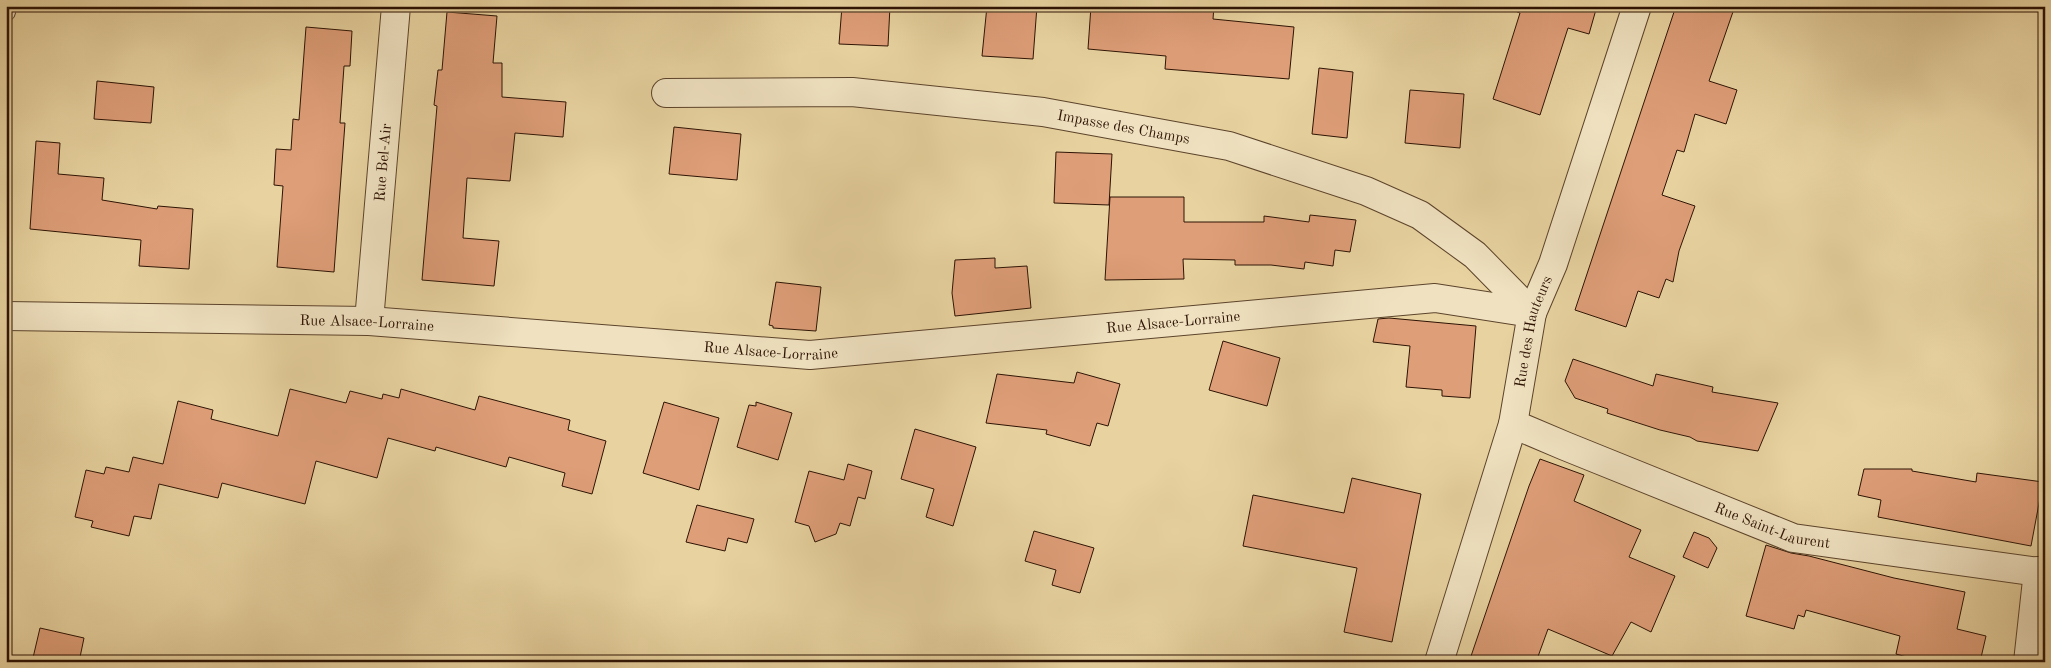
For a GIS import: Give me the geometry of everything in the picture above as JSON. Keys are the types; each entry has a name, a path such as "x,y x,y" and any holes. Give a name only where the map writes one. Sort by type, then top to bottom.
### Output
{"street":[{"name":"Rue Bel-Air","path":"369,320 396,6"},
{"name":"Rue des Hauteurs","path":"1439,662 1513,424 1532,313 1553,264 1637,6"},
{"name":"Impasse des Champs","path":"666,93 852,92 1043,112 1229,146 1366,191 1420,215 1475,255 1532,313"},
{"name":"Rue Alsace-Lorraine","path":"6,316 369,320 810,355 1435,298 1532,313"},
{"name":"Rue Saint-Laurent","path":"1513,424 1793,538 2042,572"},
{"path":"2028,662 2042,572"}],"lane":[{"path":"6,12 7,6"}],"building":[{"path":"842,6 890,6 888,46 839,44"},
{"path":"987,6 1037,6 1033,59 982,56"},
{"path":"1091,6 1214,6 1213,19 1294,27 1289,79 1165,69 1166,56 1088,49"},
{"path":"1518,6 1597,6 1589,34 1568,28 1540,115 1493,99 1520,13 1517,12"},
{"path":"1676,6 1735,6 1709,81 1737,90 1726,124 1695,114 1684,152 1677,150 1662,195 1695,206 1679,251 1673,282 1666,279 1659,298 1638,291 1626,327 1575,310"},
{"path":"447,12 497,16 493,63 502,63 502,97 566,102 563,137 515,133 510,181 467,178 463,238 499,241 494,286 422,280 437,106 434,105 438,70 442,70"},
{"path":"306,27 352,31 350,66 344,66 340,123 345,123 334,272 277,267 283,186 274,185 276,149 291,150 293,119 299,120"},
{"path":"1319,68 1353,72 1347,138 1312,134"},
{"path":"97,81 154,87 151,123 94,119"},
{"path":"1410,90 1464,94 1460,148 1405,143"},
{"path":"674,127 741,134 737,180 669,174"},
{"path":"36,141 60,143 58,174 104,178 102,200 157,209 158,206 193,209 189,269 139,266 141,240 30,229"},
{"path":"1056,152 1112,154 1109,205 1054,203"},
{"path":"1110,197 1184,197 1184,222 1264,222 1264,216 1309,222 1310,215 1356,220 1350,252 1335,250 1333,266 1305,262 1304,269 1271,265 1235,265 1235,260 1183,259 1184,279 1105,280"},
{"path":"995,258 995,268 1027,266 1031,308 955,316 952,293 955,260"},
{"path":"776,282 821,287 816,331 773,328 773,326 769,325"},
{"path":"1389,318 1476,326 1470,398 1442,396 1442,390 1406,387 1410,346 1373,342 1378,319"},
{"path":"1223,341 1280,358 1267,406 1209,390"},
{"path":"1573,359 1653,386 1656,374 1713,387 1712,392 1778,403 1758,451 1697,441 1690,437 1660,430 1607,413 1608,409 1575,398 1565,381"},
{"path":"1077,372 1120,384 1108,426 1097,423 1090,446 1046,434 1047,430 986,423 997,374 1074,383"},
{"path":"290,389 346,403 350,391 382,399 383,394 399,398 401,389 475,410 479,396 570,420 568,430 606,441 592,494 562,486 565,473 509,457 506,467 436,447 435,451 388,438 377,478 316,461 305,504 222,483 218,498 159,484 151,519 134,516 129,536 91,527 93,521 75,517 86,470 104,474 106,467 129,472 133,457 163,464 178,401 213,410 211,419 278,436"},
{"path":"664,402 719,418 699,490 643,473"},
{"path":"756,402 792,413 778,460 737,447 749,405 756,406"},
{"path":"915,429 976,447 953,526 926,517 934,489 901,479"},
{"path":"1540,459 1584,475 1574,501 1641,530 1629,557 1675,576 1651,632 1631,622 1612,656 1548,629 1536,662 1469,662 1529,486"},
{"path":"848,464 872,471 865,499 858,497 850,526 840,523 836,534 815,542 809,526 795,522 809,471 844,480"},
{"path":"1864,469 1912,469 1912,471 1976,482 1977,473 2043,482 2031,546 1878,517 1881,500 1858,495"},
{"path":"1352,478 1421,494 1392,642 1344,632 1357,568 1243,546 1253,495 1344,513"},
{"path":"697,505 754,519 747,543 728,538 725,551 686,542"},
{"path":"1034,531 1094,548 1080,593 1052,585 1056,570 1025,561"},
{"path":"1694,532 1709,538 1717,548 1708,568 1683,557"},
{"path":"1766,545 1791,553 1894,578 1965,592 1957,629 1986,636 1980,662 1925,662 1896,654 1900,636 1806,610 1804,617 1798,615 1794,629 1746,616"},
{"path":"40,628 84,638 79,662 32,662"}]}
